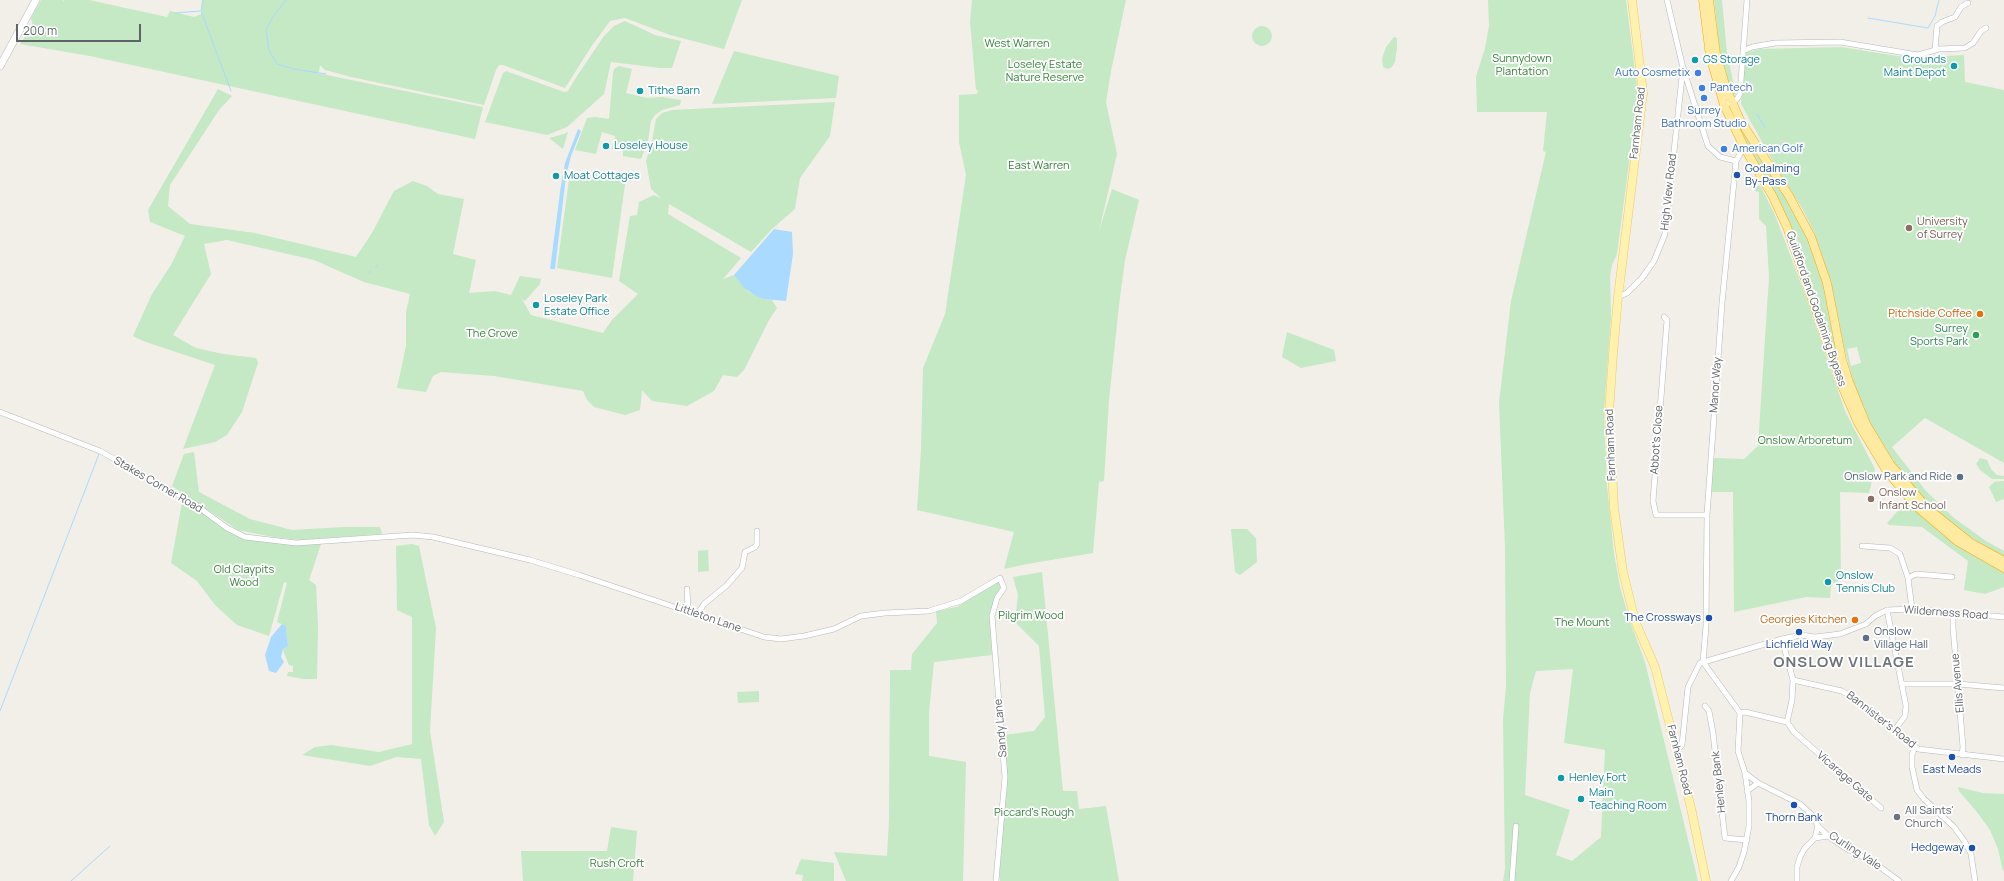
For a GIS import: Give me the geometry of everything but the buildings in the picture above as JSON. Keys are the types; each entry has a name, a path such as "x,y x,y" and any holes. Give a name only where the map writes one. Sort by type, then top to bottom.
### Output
{"highway":[{"name":"Guildford and Godalming Bypass","path":"1703,0 1710,56 1744,147 1781,212 1800,262 1842,386 1858,423 1876,454 1910,500 1935,524 1972,551 2004,568"},
{"name":"Guildford and Godalming Bypass","path":"1709,0 1716,54 1728,104 1793,203 1811,237 1825,276 1848,382 1862,416 1880,449 1910,490 1935,515 1971,543 2004,561"}],"main road":[{"path":"0,66 36,0"},
{"name":"Farnham Road","path":"1632,0 1643,93 1618,297 1609,412 1616,533 1623,572 1635,621 1655,667 1677,750 1706,881"}],"street":[{"name":"High View Road","path":"1667,0 1682,68 1708,146 1720,157 1736,161"},
{"path":"1728,104 1737,99 1740,94 1747,0"},
{"path":"1935,50 1937,26 1942,22 1955,17 1961,7 1968,3"},
{"path":"1743,51 1752,47 1775,43 1828,42 1855,44 1916,55 1935,50 1964,48 1973,43 1981,31 1986,28"},
{"name":"High View Road","path":"1618,297 1627,293 1639,282 1654,261 1665,234 1682,68"},
{"path":"1680,86 1688,86"},
{"name":"Manor Way","path":"1703,662 1706,626 1707,515 1722,302 1736,161 1744,147"},
{"name":"Abbot's Close","path":"1664,317 1667,320 1653,501 1656,515 1707,515"},
{"name":"Stakes Corner Road","path":"0,412 100,451 193,503 227,528 245,537 296,543 413,535"},
{"path":"697,615 704,604 726,586 742,568 745,552 755,547 757,544 757,531"},
{"name":"Littleton Lane","path":"413,535 433,537 530,560 764,637 781,639 804,636 834,629 861,616 885,613 929,611 961,601 1000,578"},
{"path":"1862,546 1884,547 1895,550 1900,554 1908,578 1912,609"},
{"path":"1908,578 1916,574 1952,577"},
{"name":"Sandy Lane","path":"996,881 1005,777 992,616 997,598 1004,588 1000,578"},
{"path":"687,589 688,611"},
{"name":"Wilderness Road","path":"1887,610 1912,609 2004,617"},
{"path":"1677,750 1682,744 1688,687 1700,663 1782,639 1840,634 1866,624 1875,616 1887,610 1906,711 1905,716 1894,731"},
{"name":"Ellis Avenue","path":"1953,612 1963,747 1962,755"},
{"path":"1740,713 1745,712 1787,722 1792,700 1793,680 1782,639"},
{"path":"1703,662 1740,713 1738,738 1740,760 1745,773 1749,801 1747,840 1739,867 1731,881"},
{"name":"Bannister's Road","path":"1793,680 1842,691 1857,700 1915,748 1962,755"},
{"path":"1902,684 1958,684 2004,688"},
{"name":"Henley Bank","path":"1705,706 1709,711 1713,733 1725,838 1747,840"},
{"name":"Vicarage Gate","path":"1787,722 1794,732 1881,808"},
{"path":"1915,748 1912,755 1912,767 1917,790 1924,799 1954,827 1965,842 1970,854 1975,881"},
{"path":"1962,755 2004,759"},
{"name":"Curling Vale","path":"1745,773 1758,783 1800,804 1812,815 1818,826 1828,836 1844,847 1876,864 1899,881"},
{"path":"1747,791 1758,783"},
{"path":"1512,881 1516,826"},
{"path":"1797,881 1797,867 1800,857 1805,848 1815,838 1818,826"},
{"path":"1815,838 1828,836"}],"green space":[{"path":"41,0 63,0 63,2 64,0 89,0 167,17 170,11 194,17 201,14 202,0 742,0 724,49 670,35 625,18 610,21 591,47 565,88 503,65 499,65 484,105 351,77 325,70 320,65 319,72 317,73 483,107 475,139 90,56 20,44 30,29 48,32 47,29 33,26 31,18"},
{"name":"East Warren","path":"972,0 1126,0 1106,102 1117,154 1099,231 1112,189 1139,200 1125,260 1119,305 1109,400 1104,481 1099,482 1093,553 1004,569 1014,532 917,510 921,450 923,368 945,314 966,175 959,142 959,95 977,94 978,90 976,90 970,22"},
{"path":"1488,0 1626,0 1638,95 1617,254 1612,265 1610,277 1611,317 1604,412 1607,486 1614,553 1620,587 1629,619 1645,662 1698,881 1503,881 1505,869 1503,720 1506,686 1505,547 1499,403 1511,301 1546,152 1543,151 1547,112 1477,112 1476,77 1485,48 1489,26","holes":["1573,669 1564,743 1605,750 1601,837 1572,861 1556,855 1570,810 1525,795 1530,693 1536,671"]},
{"path":"1714,0 1722,0 1727,53 1736,95 1732,94 1730,90 1720,53"},
{"path":"625,21 655,35 681,41 672,68 611,62 604,94 567,127 547,135 485,122 503,73 506,71 564,92 568,91 604,36 614,26"},
{"path":"1258,26 1266,26 1272,32 1272,40 1266,46 1258,46 1252,40 1252,32"},
{"path":"1394,37 1397,38 1395,62 1392,67 1388,69 1383,67 1382,59 1386,47"},
{"name":"Surrey Sports Park","path":"1841,47 1910,58 1964,55 1965,82 2004,90 2004,463 1925,418 1892,447 1926,491 1954,518 1986,541 2004,551 2004,556 1973,539 1930,506 1910,484 1879,440 1866,416 1854,385 1844,347 1831,282 1814,232 1802,208 1777,169 1741,104 1745,53 1760,49","holes":["1857,347 1861,363 1851,366 1847,349"]},
{"path":"734,51 839,76 836,98 712,104"},
{"path":"619,66 632,69 626,93 647,98 662,97 681,100 680,105 662,110 655,115 651,121 648,141 641,159 623,156 623,151 612,149 615,136 602,132 596,154 575,150 587,118 595,117 609,119 613,73 614,69"},
{"name":"The Grove","path":"218,89 232,96 219,110 170,185 168,206 190,224 255,233 356,257 372,233 394,191 413,181 427,186 438,194 464,199 453,254 476,260 469,293 495,291 511,295 520,276 541,279 540,284 525,301 522,299 531,315 603,333 612,320 638,294 619,281 630,216 637,215 639,202 654,195 662,199 651,189 646,161 652,141 656,119 662,113 672,110 835,102 830,136 800,178 795,209 772,229 751,252 669,204 668,214 741,258 723,279 734,275 749,292 763,299 772,300 777,308 769,320 744,370 737,377 723,375 714,391 687,406 652,401 642,390 640,410 625,415 594,407 587,400 583,391 494,376 441,372 433,376 426,392 397,388 406,346 406,312 410,294 364,282 314,260 227,240 204,244 211,274 173,335 196,348 223,354 256,358 258,363 242,412 227,435 215,442 183,449 215,365 143,341 133,336 152,294 171,265 185,236 150,222 148,210"},
{"path":"1740,128 1786,198 1808,238 1823,283 1846,383 1844,384 1791,227 1776,195 1753,157"},
{"path":"568,132 563,149 549,138 564,134"},
{"path":"570,172 626,177 612,278 557,268"},
{"name":"Onslow Arboretum","path":"1760,185 1775,215 1805,294 1845,411 1875,469 1869,493 1840,492 1841,580 1831,584 1830,598 1806,597 1734,612 1733,492 1711,492 1714,458 1744,459 1758,446 1769,277 1766,226 1759,219 1759,192 1755,191 1755,188"},
{"path":"1287,332 1334,350 1336,361 1301,368 1282,357"},
{"path":"194,452 199,492 250,519 292,530 344,527 380,527 382,534 300,540 273,537 238,530 172,486 184,454"},
{"path":"1980,458 1987,460 1991,469 1997,475 2004,476 2004,479 1992,479 1980,470 1976,464"},
{"path":"2004,481 2004,499 1996,502 1989,487 1994,482"},
{"name":"Old Claypits Wood","path":"183,497 236,534 268,541 322,541 309,580 316,585 318,626 317,679 303,679 287,676 288,672 293,672 293,666 289,665 283,649 288,646 286,626 277,622 287,583 284,582 269,636 237,625 215,605 197,581 171,563"},
{"path":"1906,502 1944,536 1976,557 2004,572 2004,587 1985,594 1964,590 1968,561 1922,527 1889,525 1887,523"},
{"path":"1231,529 1247,529 1256,538 1257,562 1240,575 1235,572"},
{"path":"412,544 419,546 436,628 430,731 444,822 435,836 429,825 421,759 396,757 370,766 302,755 315,747 331,745 379,752 412,744 412,617 397,610 396,546"},
{"path":"708,550 709,571 698,572 698,551"},
{"path":"1042,572 1063,791 1077,791 1079,809 1106,806 1119,881 1000,881 999,866 1007,785 1004,735 1034,731 1045,717 1039,646 1015,622 1018,595 1013,577"},
{"path":"998,580 1001,586 990,612 992,655 934,662 929,712 929,756 966,762 963,881 846,881 834,852 887,856 889,819 890,670 911,670 912,654 937,623 936,611 957,607"},
{"path":"759,691 759,702 738,703 737,692"},
{"path":"1958,787 1983,793 2004,794 2003,871 1998,849 1990,830 1959,791"},
{"name":"Rush Croft","path":"611,827 637,831 633,881 523,881 521,851 607,851"},
{"path":"801,859 834,863 834,881 802,881 803,875 795,874"}],"water":[{"path":"578,129 581,131 571,156 566,176 555,269 550,269 565,163"},
{"path":"774,229 792,232 793,254 786,301 763,299 756,296 744,288 734,275"},
{"path":"282,624 286,626 288,646 283,649 281,657 284,662 276,673 269,671 265,655 271,637"}],"waterway":[{"path":"203,0 201,11 231,91"},
{"path":"286,0 274,15 266,30 269,50 277,64 294,69 326,74"},
{"path":"1868,18 1928,28 1935,16 1939,0"},
{"path":"175,13 200,11"},
{"path":"1757,114 1765,128"},
{"path":"0,711 99,454"},
{"path":"71,881 110,846"}],"place":[{"name":"GS Storage","path":"1695,60"},
{"name":"Grounds Maint Depot","path":"1954,66"},
{"name":"Auto Cosmetix","path":"1698,73"},
{"name":"Pantech","path":"1702,88"},
{"name":"Tithe Barn","path":"640,91"},
{"name":"Surrey Bathroom Studio","path":"1704,98"},
{"name":"Loseley House","path":"606,146"},
{"name":"American Golf","path":"1724,149"},
{"name":"Godalming By-Pass","path":"1737,175"},
{"name":"Moat Cottages","path":"556,176"},
{"name":"University of Surrey","path":"1909,228"},
{"name":"Loseley Park Estate Office","path":"536,305"},
{"name":"Pitchside Coffee","path":"1980,314"},
{"name":"Surrey Sports Park","path":"1976,335"},
{"name":"Onslow Park and Ride","path":"1960,477"},
{"name":"Onslow Infant School","path":"1871,499"},
{"name":"Onslow Tennis Club","path":"1828,582"},
{"name":"The Crossways","path":"1709,618"},
{"name":"Georgies Kitchen","path":"1855,620"},
{"name":"Lichfield Way","path":"1799,632"},
{"name":"Onslow Village Hall","path":"1866,638"},
{"name":"East Meads","path":"1952,757"},
{"name":"Henley Fort","path":"1561,778"},
{"name":"Main Teaching Room","path":"1581,799"},
{"name":"Thorn Bank","path":"1794,805"},
{"name":"All Saints' Church","path":"1897,817"},
{"name":"Hedgeway","path":"1972,848"}],"district":[{"name":"ONSLOW VILLAGE","path":"1844,663"}],"park label":[{"name":"West Warren","path":"1017,44"},
{"name":"Sunnydown Plantation","path":"1522,65"},
{"name":"Loseley Estate Nature Reserve","path":"1045,71"},
{"name":"Pilgrim Wood","path":"1031,616"},
{"name":"The Mount","path":"1582,623"},
{"name":"Piccard's Rough","path":"1034,813"}]}
